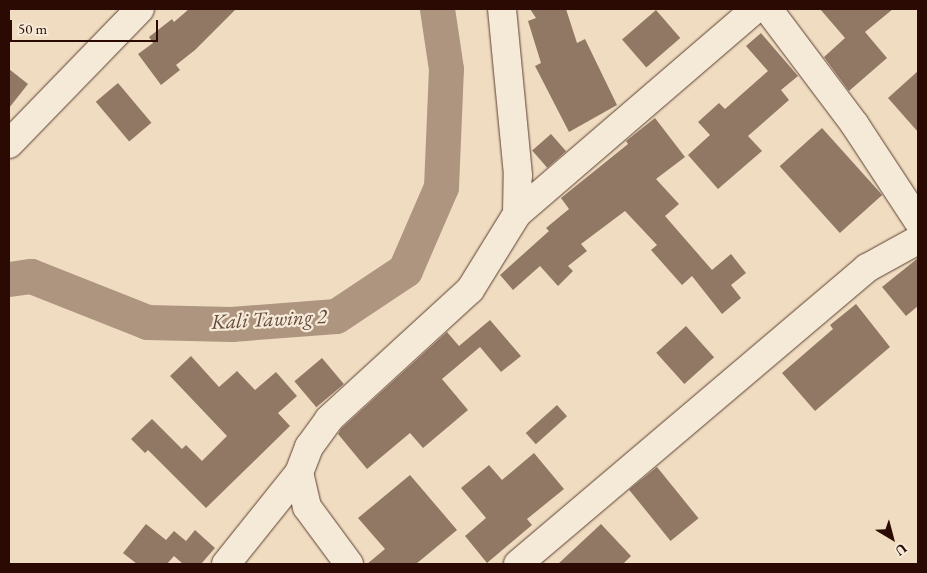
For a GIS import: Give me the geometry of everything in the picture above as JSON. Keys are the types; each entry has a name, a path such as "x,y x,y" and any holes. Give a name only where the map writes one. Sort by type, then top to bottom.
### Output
{"street":[{"path":"9,144 140,9"},
{"path":"502,9 518,175 517,214"},
{"path":"226,564 300,474 309,448 329,419 470,290 517,214 755,9"},
{"path":"768,9 855,125 918,221"},
{"path":"518,564 867,268 918,240"},
{"path":"300,474 307,507 349,564"}],"building":[{"path":"189,9 236,9 195,50 176,65 180,70 161,85 138,54 153,43 149,37 172,19 174,22"},
{"path":"530,9 566,9 577,43 585,39 617,105 569,132 535,66 541,63 528,21 536,18"},
{"path":"820,9 893,9 865,32 887,58 849,91 824,57 845,38"},
{"path":"656,10 680,38 646,67 622,40"},
{"path":"761,33 798,76 781,90 789,100 748,136 762,151 718,189 688,155 710,135 698,122 719,103 725,109 768,71 746,46"},
{"path":"9,69 28,84 9,108"},
{"path":"918,71 918,132 888,98"},
{"path":"118,83 151,123 129,141 96,102"},
{"path":"655,118 685,157 656,179 679,204 665,216 712,270 731,254 746,273 731,285 741,298 722,314 692,276 682,285 651,250 657,245 625,211 581,244 587,251 568,266 573,271 558,286 540,266 513,290 500,275 549,231 546,228 569,209 561,198 628,144 626,141"},
{"path":"822,128 882,195 840,233 780,166"},
{"path":"551,134 566,151 547,168 532,150"},
{"path":"918,258 918,306 906,316 882,287"},
{"path":"856,304 890,347 815,411 782,373 833,329 830,325"},
{"path":"490,320 521,356 501,372 480,347 442,379 468,410 423,448 410,433 367,469 338,434 341,429 447,332 459,346"},
{"path":"686,326 714,357 684,384 656,353"},
{"path":"191,356 219,387 237,371 255,390 276,372 297,396 278,413 290,426 206,508 148,450 145,453 131,439 152,419 182,449 186,445 202,461 227,436 170,376"},
{"path":"322,358 344,384 316,407 294,381"},
{"path":"557,405 567,416 536,444 526,433"},
{"path":"534,453 564,489 527,519 532,525 487,563 465,536 486,518 461,488 489,465 502,480"},
{"path":"657,467 699,518 671,541 629,490"},
{"path":"410,475 457,530 416,564 367,564 385,549 358,518"},
{"path":"146,524 166,540 174,531 186,541 195,530 215,548 201,564 183,564 174,556 167,564 137,564 123,553"},
{"path":"601,524 631,556 623,564 558,564"}],"waterway":[{"name":"Kali Tawing 2","path":"9,279 31,276 147,322 231,324 336,316 405,270 441,187 446,69 437,9"}]}
